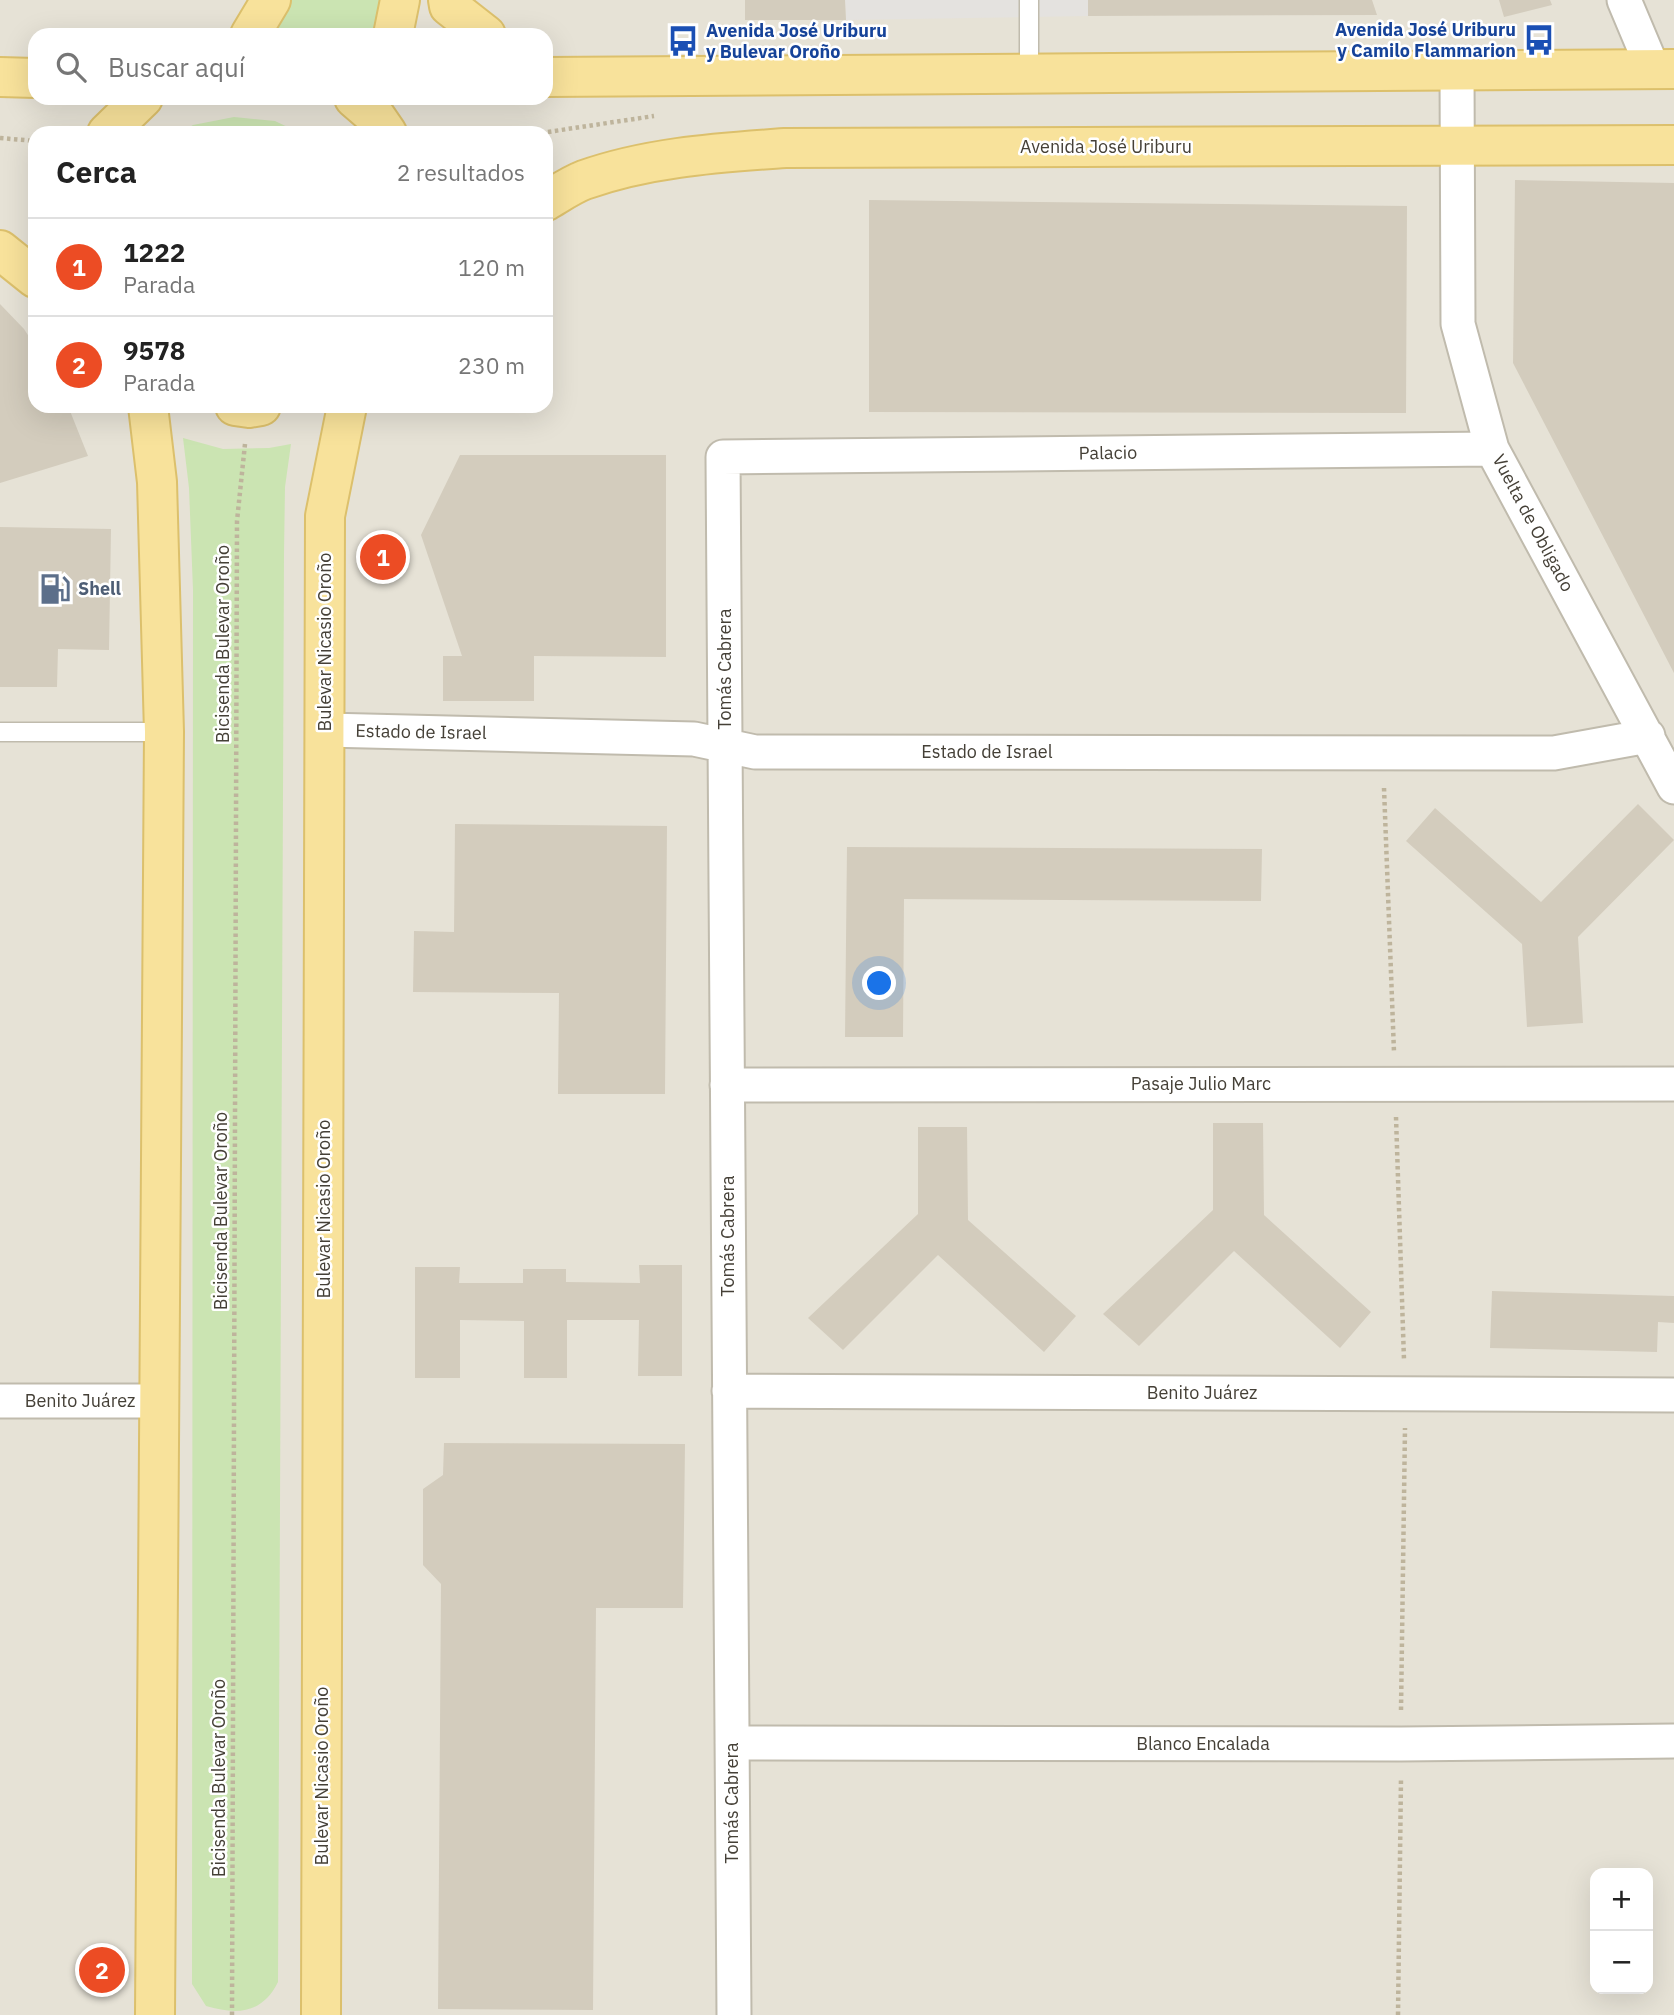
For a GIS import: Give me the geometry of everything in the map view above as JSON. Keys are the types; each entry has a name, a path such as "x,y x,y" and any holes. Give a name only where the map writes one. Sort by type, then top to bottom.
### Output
{"main road":[{"path":"254,28 271,0"},
{"path":"394,28 400,0"},
{"path":"447,0 449,6 477,28"},
{"path":"553,74 1663,69"},
{"path":"114,126 136,105"},
{"name":"Avenida José Uriburu","path":"553,197 581,181 643,163 703,154 785,148 1674,145"},
{"path":"0,250 28,272"},
{"path":"149,413 157,482 164,732 155,2015"},
{"name":"Bulevar Nicasio Oroño","path":"321,2015 326,516 346,413"}],"street":[{"path":"1624,0 1663,69"},
{"name":"Vuelta de Obligado","path":"1457,70 1458,324 1492,449 1674,787"},
{"name":"Palacio","path":"723,457 1492,449"},
{"name":"Tomás Cabrera","path":"723,457 734,2015"},
{"name":"Estado de Israel","path":"326,730 694,739 755,752 1554,753 1648,736"},
{"name":"Pasaje Julio Marc","path":"727,1084 1674,1084"},
{"name":"Benito Juárez","path":"729,1391 1674,1395"},
{"name":"Benito Juárez","path":"0,1401 159,1401"},
{"name":"Blanco Encalada","path":"732,1743 1401,1744 1674,1741"}],"lane":[{"path":"1028,0 1029,73"},
{"path":"0,732 164,732"}],"path":[{"path":"0,138 28,140"},
{"name":"Bicisenda Bulevar Oroño","path":"232,2015 237,535 247,413"}],"shaded area":[{"path":"0,0 1674,0 1674,2015 0,2015"},
{"path":"845,0 1088,0 1088,16 846,20"}],"green space":[{"path":"271,0 400,0 394,28 254,28"},
{"path":"234,117 275,121 285,126 191,126"},
{"path":"183,438 223,449 269,448 291,444 285,487 284,554 278,1982 264,2001 238,2011 206,2006 192,1984 193,590 189,488"}],"building":[{"path":"745,0 845,0 846,20 745,20"},
{"path":"1088,0 1372,0 1377,15 1088,16"},
{"path":"1499,0 1550,0 1552,5 1504,17"},
{"path":"1515,180 1674,183 1674,673 1513,363"},
{"path":"869,200 1407,206 1406,413 869,412"},
{"path":"0,304 28,335 28,413 71,413 88,456 0,483"},
{"path":"460,455 666,455 666,657 534,656 534,701 443,701 443,656 462,656 421,535"},
{"name":"Shell","path":"0,527 111,529 109,650 58,649 57,687 0,687"},
{"path":"1638,804 1674,840 1578,937 1583,1023 1527,1027 1522,944 1406,841 1435,808 1541,902"},
{"path":"455,824 667,826 665,1094 558,1094 559,993 413,992 414,931 454,932"},
{"path":"847,847 1262,849 1261,901 904,899 903,1037 845,1037"},
{"path":"1213,1123 1263,1123 1264,1215 1371,1312 1340,1348 1234,1251 1139,1346 1103,1314 1213,1210"},
{"path":"918,1127 967,1127 968,1220 1076,1316 1044,1352 938,1255 843,1350 808,1318 918,1214"},
{"path":"639,1265 682,1265 682,1376 638,1376 639,1320 567,1320 567,1378 524,1378 524,1321 460,1320 460,1378 415,1378 415,1267 460,1267 459,1283 523,1283 523,1269 566,1269 566,1282 640,1283"},
{"path":"1492,1291 1674,1296 1674,1323 1658,1322 1657,1352 1490,1348"},
{"path":"444,1443 685,1444 683,1608 596,1608 593,2010 438,2009 441,1584 423,1565 423,1489 443,1475"}],"place":[{"name":"Avenida José Uriburu y Camilo Flammarion","path":"1539,40"},
{"name":"Avenida José Uriburu y Bulevar Oroño","path":"683,41"},
{"name":"1222","path":"383,557"},
{"name":"Shell","path":"55,589"},
{"name":"9578","path":"102,1970"}]}
